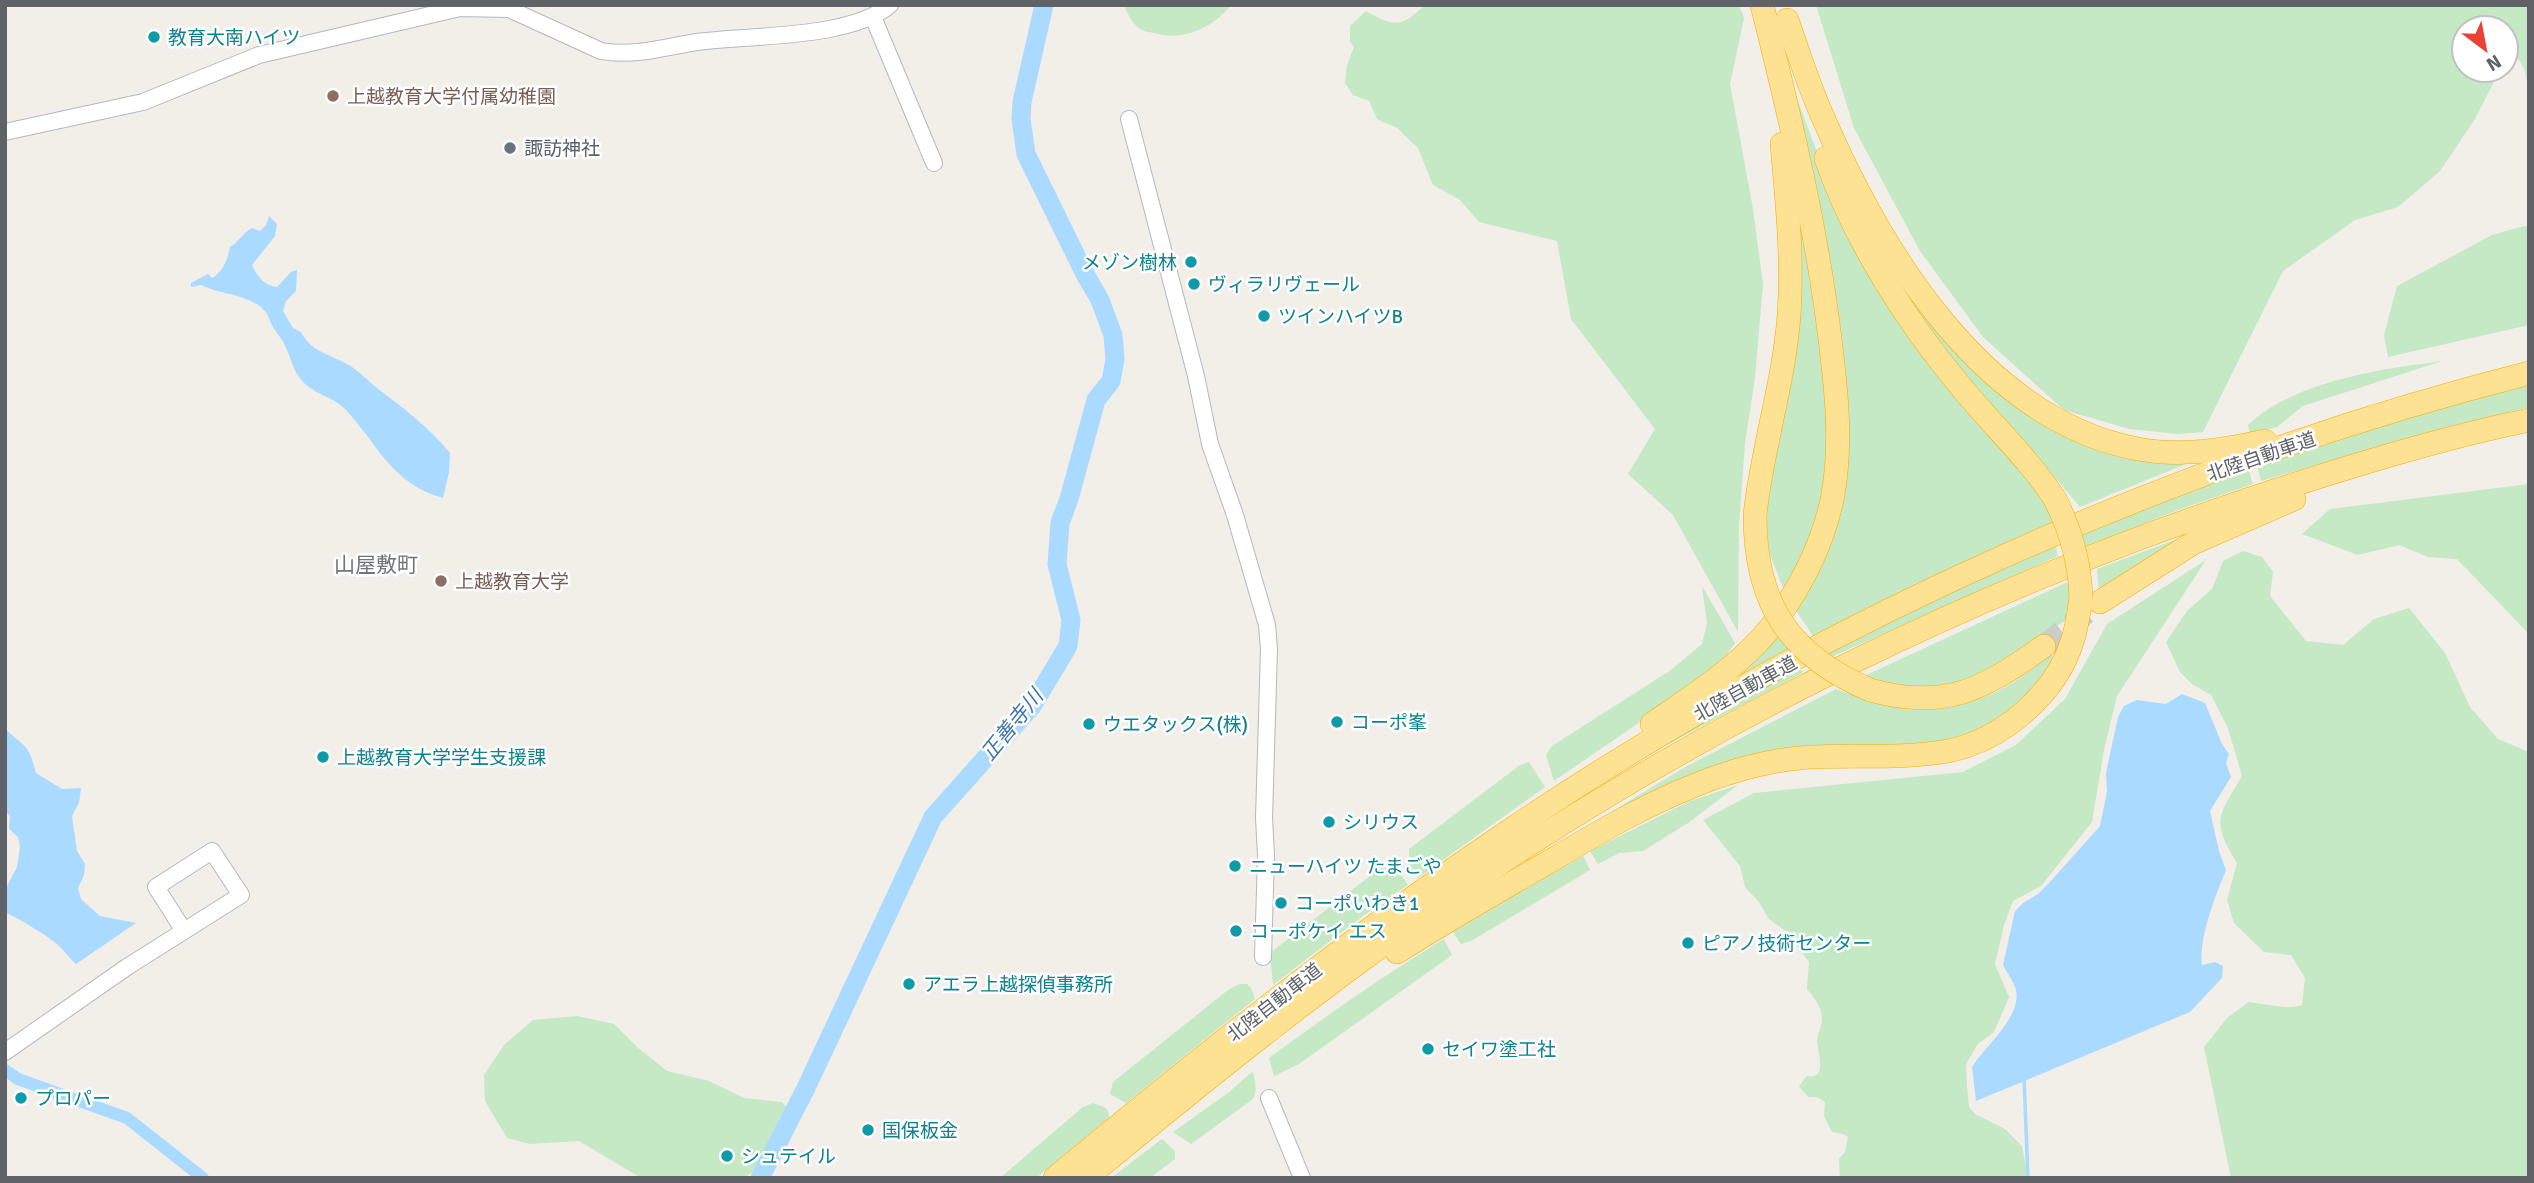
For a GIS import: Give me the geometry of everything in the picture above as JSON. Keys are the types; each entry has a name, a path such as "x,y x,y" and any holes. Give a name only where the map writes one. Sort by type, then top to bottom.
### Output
{"highway":[{"path":"1439,880 1535,806 1712,682 1749,651 1788,604 1816,550 1826,523 1836,470 1838,440 1834,371 1821,271 1762,5"},
{"path":"1785,13 1821,112 1843,161 1878,224 1916,283 1969,351 2018,396 2075,431 2139,449 2172,453 2237,447 2529,367"},
{"path":"1785,13 1809,106 1828,163 1870,253 1920,335 1940,362 2022,454 2055,499 2073,538 2079,568 2090,600"},
{"path":"1776,61 1791,251 1789,317 1755,515 1755,547 1768,599 1779,619 1805,651 1823,666 1870,690 1907,698 1940,698 1990,682 2045,646"},
{"name":"北陸自動車道","path":"1055,1178 1342,950 1439,880 1596,775 1685,720 1892,610 2107,514 2218,470 2397,410 2529,373"},
{"path":"1161,1116 1192,1096 1300,1014 1394,954 1479,902 1656,802 1699,783 1775,763 1809,757 1925,754 1951,750 1996,733 2016,719 2051,683 2090,600 2239,521 2343,480 2524,421"},
{"name":"北陸自動車道","path":"1086,1178 1352,967 1459,891 1552,830 1759,709 1956,614 2147,535 2325,474 2424,445 2524,421"}],"street":[{"path":"5,132 143,102 259,55 460,8 509,9 590,47 617,54 698,42 844,27 873,18 890,5"},
{"path":"873,18 934,163"},
{"path":"1129,119 1196,376 1210,444 1235,515 1267,625 1269,649 1263,957"},
{"path":"5,1052 127,967 184,931 241,895 212,851 156,887 184,931"},
{"path":"1269,1098 1302,1178"}],"green space":[{"path":"1124,5 1231,5 1206,26 1175,36 1140,29 1132,21"},
{"path":"1425,5 1739,5 1744,18 1730,84 1753,209 1763,284 1755,378 1745,443 1739,526 1738,632 1673,515 1628,474 1655,429 1571,319 1557,241 1479,222 1460,200 1433,185 1418,148 1397,128 1377,119 1369,101 1353,95 1345,83 1347,65 1354,47 1350,42 1350,26 1366,11 1397,23 1410,18"},
{"path":"1816,5 2529,5 2529,87 2520,62 2520,14 2450,14 2450,84 2493,84 2475,119 2440,171 2398,207 2355,220 2283,271 2203,432 2178,434 2129,429 2064,410 1983,337 1920,251 1854,128"},
{"path":"1794,91 1832,192 2041,489 2056,524 1934,577 1813,636 1795,609 1842,492"},
{"path":"1799,196 1821,327 1830,448 1823,502 1786,595 1769,552 1766,516 1776,453"},
{"path":"2529,226 2529,325 2388,357 2384,335 2397,286 2492,235"},
{"path":"1889,269 1997,389 2191,462 2080,507 1967,380 1925,324"},
{"path":"2442,361 2303,406 2277,427 2250,434 2248,425 2267,410 2314,388 2366,373"},
{"path":"2529,381 2529,407 2261,481 2257,465"},
{"path":"2248,468 2253,484 2080,549 2075,533"},
{"path":"2529,484 2529,634 2457,559 2428,557 2399,545 2358,555 2302,534 2330,509"},
{"path":"2199,533 2099,595 2097,569"},
{"path":"2055,543 2058,556 1829,658 1823,654"},
{"path":"2243,551 2262,557 2273,572 2270,596 2306,641 2343,645 2374,619 2409,608 2445,653 2470,707 2498,739 2529,752 2529,1178 2231,1178 2204,1047 2228,1017 2249,1002 2283,1007 2302,1005 2305,978 2291,955 2264,952 2234,923 2227,900 2237,863 2223,837 2221,818 2242,776 2228,728 2211,695 2192,684 2180,672 2166,642 2187,611 2212,589 2223,561"},
{"path":"2206,560 2117,696 2104,750 2092,822 2041,886 2013,901 2004,925 1995,964 2009,997 1994,1032 1978,1044 1966,1064 1967,1086 1969,1107 1975,1114 2005,1129 2022,1146 2028,1178 1840,1178 1839,1159 1845,1152 1848,1137 1832,1132 1824,1116 1825,1102 1817,1097 1808,1097 1799,1086 1807,1076 1814,1076 1820,1070 1817,1041 1822,1015 1807,989 1809,962 1787,932 1769,919 1759,902 1745,887 1740,866 1703,820 1754,793 1963,772 2016,745 2065,699 2107,624"},
{"path":"2070,581 2069,618 1996,667 1950,684 1925,686 1896,684 1862,677"},
{"path":"1702,586 1735,643 1726,656 1701,680 1554,781 1546,755 1552,746 1671,670 1702,644 1707,623"},
{"path":"1778,629 1796,653 1764,664 1720,685"},
{"path":"2050,653 2053,658 2030,692 2003,716 1976,731 1941,743 1893,748 1853,744 1819,748 1581,830 1687,766 1836,689 1898,708 1920,710 1955,707 1973,702 2007,686"},
{"path":"1795,666 1804,672 1655,751"},
{"path":"1529,762 1545,787 1418,878 1409,863 1409,849 1520,765"},
{"path":"1738,785 1688,823 1643,851 1619,853 1598,864 1590,851 1690,801"},
{"path":"1583,856 1590,870 1471,941 1461,944 1453,932"},
{"path":"1382,867 1397,869 1408,885 1273,985 1270,953"},
{"path":"1444,939 1452,955 1299,1064 1274,1076 1269,1058 1399,967"},
{"path":"1240,984 1247,984 1251,988 1255,999 1126,1103 1110,1094 1113,1082 1228,990"},
{"path":"577,1016 614,1024 667,1071 709,1081 744,1098 782,1102 795,1123 773,1154 743,1178 641,1178 579,1141 530,1144 507,1138 485,1101 484,1075 504,1045 533,1020"},
{"path":"1253,1071 1256,1090 1253,1099 1191,1144 1173,1132 1228,1093"},
{"path":"1093,1103 1106,1108 1110,1117 1036,1178 1000,1178 1083,1107"},
{"path":"1162,1139 1175,1151 1175,1159 1150,1178 1111,1178"}],"water":[{"path":"269,216 277,224 275,236 252,265 256,273 265,282 277,287 291,272 297,270 296,291 286,301 283,311 293,328 301,332 317,349 355,369 425,426 450,453 443,498 425,491 398,473 346,410 304,383 261,307 247,299 201,285 191,287 191,283 208,274 212,278 216,275 224,265 230,247 252,228 260,231"},
{"path":"2182,694 2205,703 2229,754 2226,763 2231,777 2210,811 2226,870 2209,917 2201,955 2202,965 2215,962 2223,966 2222,978 2190,1012 1976,1101 1972,1067 2008,1021 2016,1000 2015,987 2003,965 2015,911 2050,882 2100,826 2107,792 2106,773 2118,717 2124,706 2137,700 2166,704"},
{"path":"5,729 26,747 36,773 62,789 81,788 79,803 72,816 77,851 85,864 84,875 78,888 81,899 100,916 136,923 76,964 60,946 5,913 5,890 17,867 20,847 18,837 9,829 10,816 5,811"}],"waterway":[{"name":"正善寺川","path":"760,1178 806,1088 933,817 1032,706 1068,646 1071,620 1057,564 1060,523 1096,400 1111,381 1115,359 1113,335 1100,300 1026,154 1021,119 1022,102 1044,5"},
{"path":"5,1070 18,1079 127,1118 203,1178"},
{"path":"2024,1078 2028,1178"}],"tunnel":[{"path":"2044,646 2086,613"}],"place":[{"name":"教育大南ハイツ","path":"154,37"},
{"name":"上越教育大学付属幼稚園","path":"333,96"},
{"name":"諏訪神社","path":"510,148"},
{"name":"メゾン樹林","path":"1191,262"},
{"name":"ヴィラリヴェール","path":"1194,284"},
{"name":"ツインハイツB","path":"1264,316"},
{"name":"上越教育大学","path":"441,581"},
{"name":"コーポ峯","path":"1337,722"},
{"name":"ウエタックス(株)","path":"1089,724"},
{"name":"上越教育大学学生支援課","path":"323,757"},
{"name":"シリウス","path":"1329,822"},
{"name":"ニューハイツ たまごや","path":"1235,866"},
{"name":"コーポいわき1","path":"1281,903"},
{"name":"コーポケイ エス","path":"1236,931"},
{"name":"ピアノ技術センター","path":"1688,943"},
{"name":"アエラ上越探偵事務所","path":"909,984"},
{"name":"セイワ塗工社","path":"1428,1049"},
{"name":"プロパー","path":"21,1098"},
{"name":"国保板金","path":"868,1130"},
{"name":"シュテイル","path":"727,1156"}],"district":[{"name":"山屋敷町","path":"376,565"}]}
